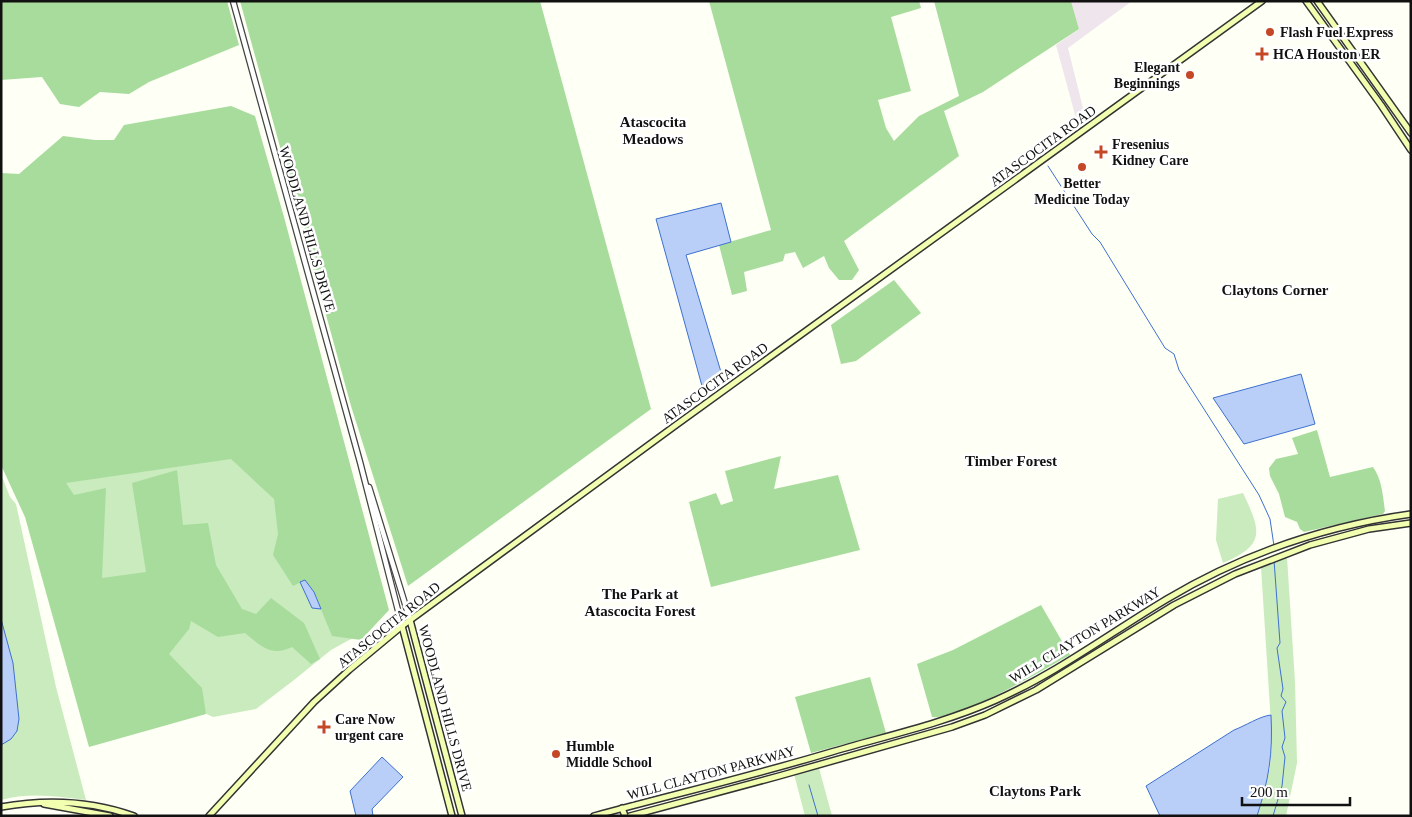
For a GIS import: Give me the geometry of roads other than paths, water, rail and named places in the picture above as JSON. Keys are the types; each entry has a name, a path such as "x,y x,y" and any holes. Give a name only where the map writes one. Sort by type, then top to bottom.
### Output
{"main road":[{"name":"ATASCOCITA ROAD","path":"209,816 279,739 328,689 402,626 1262,1"},
{"path":"1306,1 1399,130 1411,150"},
{"path":"1317,1 1411,133"},
{"path":"1399,130 1406,125"},
{"name":"WILL CLAYTON PARKWAY","path":"594,816 944,721 991,702 1058,668 1163,602 1212,575 1280,546 1310,536 1355,524 1411,514"},
{"name":"WILL CLAYTON PARKWAY","path":"630,816 952,727 996,710 1036,690 1168,609 1235,574 1312,544 1369,528 1411,523"},
{"path":"1310,536 1312,544"},
{"path":"1163,602 1168,609"},
{"name":"WOODLAND HILLS DRIVE","path":"410,620 462,816"},
{"name":"WOODLAND HILLS DRIVE","path":"402,626 452,816"},
{"path":"1058,668 1062,674"},
{"path":"991,702 996,710"},
{"path":"863,744 865,751"},
{"path":"439,768 449,767"},
{"path":"697,789 699,796"},
{"path":"1,807 38,803 134,816"},
{"path":"622,808 625,816"}],"street":[{"name":"WOODLAND HILLS DRIVE","path":"233,1 360,462 402,626"},
{"name":"WOODLAND HILLS DRIVE","path":"360,462 373,498 410,620"}],"water":[{"path":"721,203 731,242 686,255 721,372 702,386 656,219"},
{"path":"1301,374 1315,424 1244,444 1213,398"},
{"path":"305,580 314,592 321,609 312,608 300,582"},
{"path":"1,619 13,663 19,719 17,731 11,739 1,745"},
{"path":"1271,715 1269,766 1265,790 1257,816 1160,816 1146,786 1234,730 1257,719"},
{"path":"382,757 403,777 372,809 373,816 356,816 350,791"}],"waterway":[{"path":"1048,166 1092,234 1100,242 1165,348 1174,354 1179,370 1259,495 1270,519 1274,546"},
{"path":"1273,816 1282,786 1285,757 1282,747 1285,738 1282,711 1286,702 1281,696 1283,689 1277,648 1280,643 1274,560"},
{"path":"809,785 818,816"}],"place":[{"name":"Flash Fuel Express","path":"1270,32"},
{"name":"HCA Houston ER","path":"1262,54"},
{"name":"Elegant Beginnings","path":"1190,75"},
{"name":"Fresenius Kidney Care","path":"1101,152"},
{"name":"Better Medicine Today","path":"1082,167"},
{"name":"Care Now urgent care","path":"324,727"},
{"name":"Humble Middle School","path":"556,754"}],"district":[{"name":"Atascocita Meadows","path":"653,130"},
{"name":"Claytons Corner","path":"1275,290"},
{"name":"Timber Forest","path":"1011,461"},
{"name":"The Park at Atascocita Forest","path":"640,602"},
{"name":"Claytons Park","path":"1035,791"}]}
